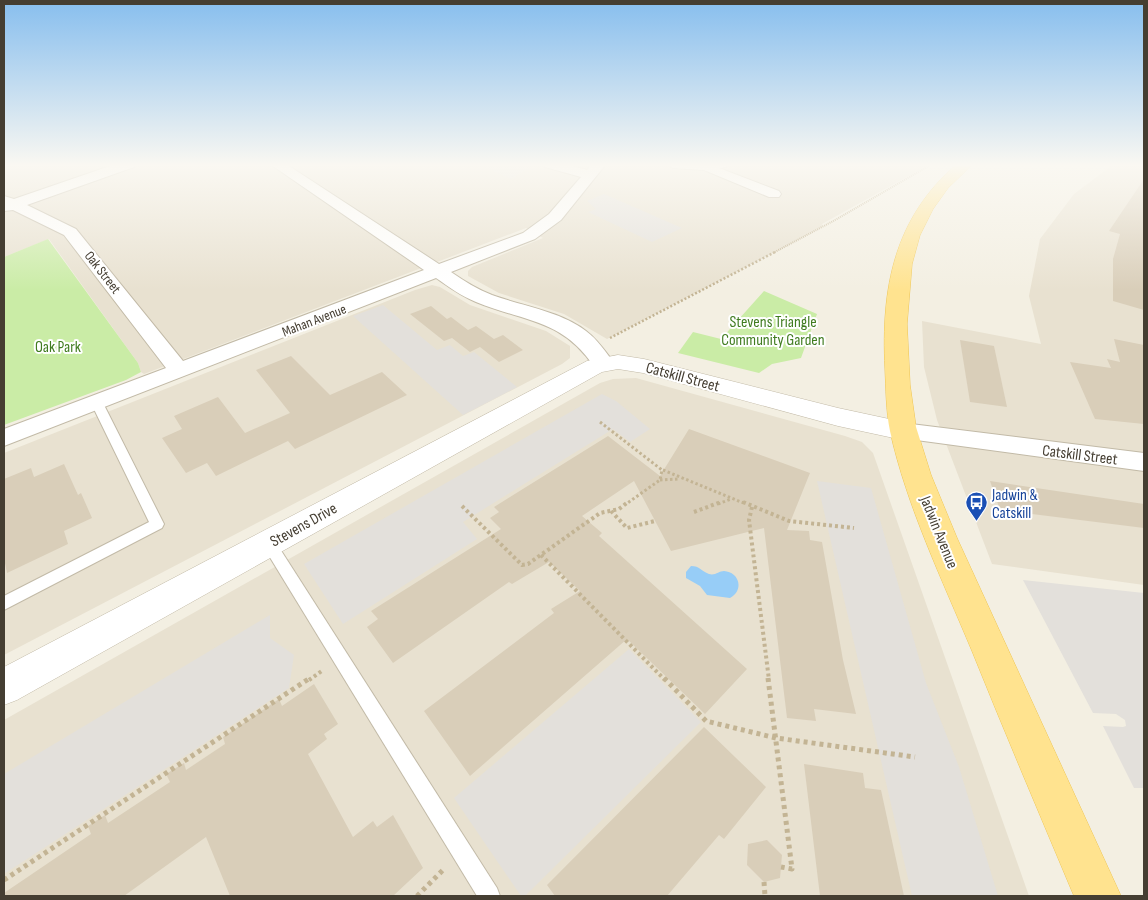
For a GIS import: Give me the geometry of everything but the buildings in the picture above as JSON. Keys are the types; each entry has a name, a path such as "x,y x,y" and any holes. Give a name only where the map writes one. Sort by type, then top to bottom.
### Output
{"main road":[{"name":"Jadwin Avenue","path":"928,206 902,256 896,301 896,356 903,431 942,538 1098,896"}],"street":[{"name":"Oak Street","path":"13,206 43,217 70,232 180,371"},
{"path":"339,206 476,296 547,319 567,328 588,343 606,351"},
{"name":"Mahan Avenue","path":"4,438 97,404 510,244 542,229 564,206"},
{"name":"Catskill Street","path":"606,351 618,362 644,366 830,415 903,431 1144,462"},
{"name":"Stevens Drive","path":"4,688 578,374 606,351"}],"lane":[{"path":"4,604 157,524 97,404"},
{"path":"268,542 489,896"}],"path":[{"path":"606,351 859,206"},
{"path":"600,422 662,470 681,479 789,521 854,528"},
{"path":"660,480 662,470"},
{"path":"462,506 522,565 528,564 600,513 619,508 660,480 681,479"},
{"path":"694,512 732,499"},
{"path":"752,507 749,520 792,869 781,867"},
{"path":"610,511 627,528 655,521"},
{"path":"541,555 706,721 776,738 915,757"},
{"path":"4,880 322,669 328,678"},
{"path":"417,896 445,870 440,862"},
{"path":"764,882 765,896"}],"shaded area":[{"path":"4,206 854,206 794,242 607,339 564,314 499,293 468,276 468,271 472,267 543,238 526,228 144,374 49,239 4,257"},
{"path":"593,206 632,206 682,228 652,242 588,212 596,209"},
{"path":"1065,206 1144,206 1144,585 992,564 937,420 924,367 922,321 1041,344 1029,296 1040,239"},
{"path":"432,285 440,287 470,305 546,331 570,346 570,358 562,364 4,655 4,453 415,290"},
{"path":"383,305 437,350 450,345 463,356 474,352 517,387 463,415 353,316"},
{"path":"636,378 845,436 862,442 873,453 1029,896 4,896 4,720 600,383 613,379"},
{"path":"602,394 616,401 650,429 630,442 613,429 463,522 477,539 343,624 304,564"},
{"path":"817,481 871,488 926,683 959,767 998,896 912,896"},
{"path":"1023,580 1144,593 1144,788 1134,788 1103,726 1123,727 1126,726 1125,720 1116,714 1093,713"},
{"path":"270,615 270,638 294,655 289,688 4,874 4,774"},
{"path":"629,649 701,722 525,896 521,896 454,798"}],"green space":[{"name":"Oak Park","path":"48,239 138,363 141,372 126,380 4,425 4,257"},
{"name":"Stevens Triangle Community Garden","path":"764,291 817,314 801,358 772,364 759,373 678,353 693,332 721,339"}],"water":[{"path":"691,566 711,574 722,571 729,572 737,578 737,591 730,598 707,595 700,586 686,578 686,572"}],"place":[{"name":"Jadwin & Catskill","path":"976,522"}]}
